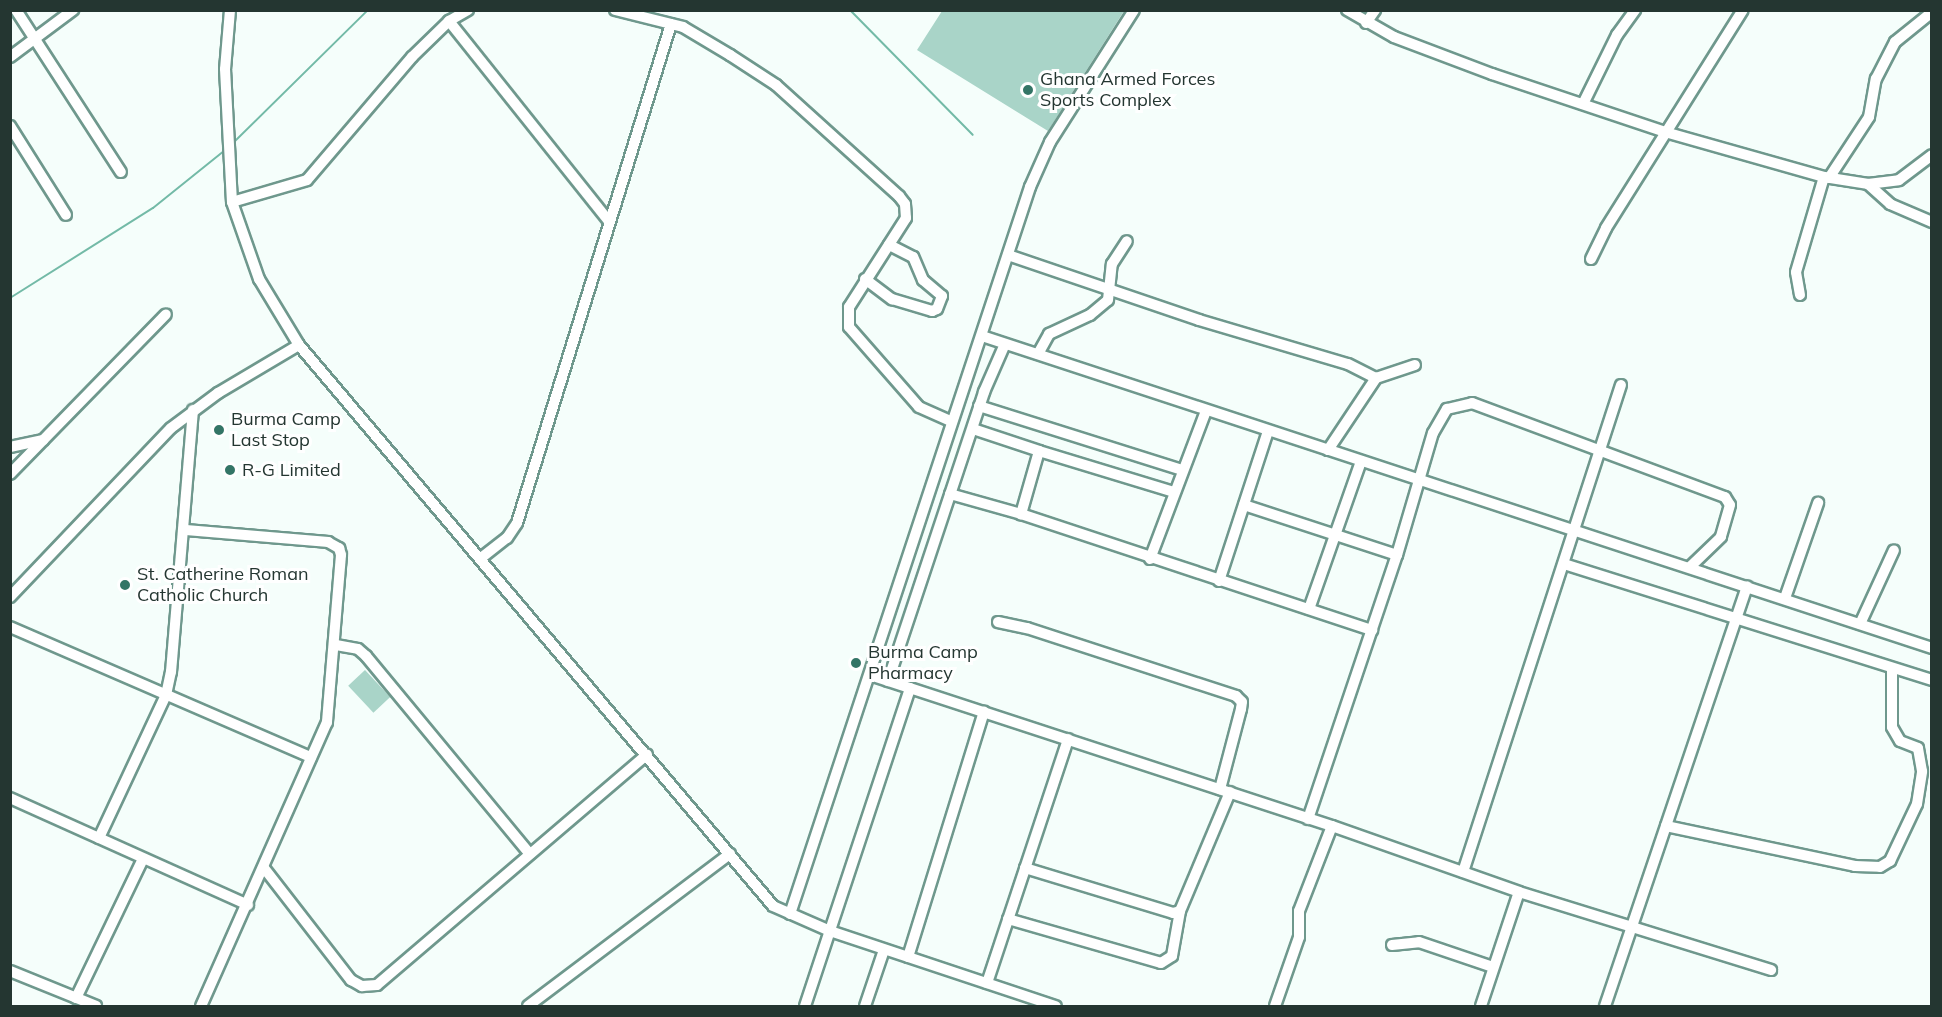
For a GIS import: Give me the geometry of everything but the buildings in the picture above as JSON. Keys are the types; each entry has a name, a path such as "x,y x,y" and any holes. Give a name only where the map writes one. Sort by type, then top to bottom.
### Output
{"street":[{"path":"16,10 121,172"},
{"path":"10,57 73,10"},
{"path":"230,10 225,69 232,202 259,279 299,345 647,754 760,894 790,914 830,931 1056,1006"},
{"path":"232,202 308,180 449,21 468,10"},
{"path":"615,10 670,24 695,34 776,85 899,196 908,212 849,307 849,327 919,407 951,421"},
{"path":"790,914 870,675 951,421 1050,141 1134,10"},
{"path":"1347,10 1366,23 1430,52 1665,132 1826,177 1868,184 1899,180 1932,155"},
{"path":"1366,23 1375,10"},
{"path":"1583,104 1617,35 1635,10"},
{"path":"1591,259 1665,132 1743,10"},
{"path":"1800,295 1796,272 1826,177 1869,117 1876,79 1895,42 1932,12"},
{"path":"449,21 608,220"},
{"path":"481,558 507,538 517,523 608,220 670,24"},
{"path":"10,126 66,215"},
{"path":"1868,184 1890,204 1932,222"},
{"path":"1038,354 1045,338 1102,307 1110,291 1112,264 1127,241"},
{"path":"865,279 892,299 932,311 937,309 942,296 923,280 914,257 888,245"},
{"path":"1008,255 1110,291 1348,364 1376,378"},
{"path":"10,474 166,314"},
{"path":"982,336 1932,648"},
{"path":"888,681 979,406 1005,344"},
{"path":"12,591 193,410 299,345"},
{"path":"1328,450 1376,378 1415,365"},
{"path":"1463,872 1575,531 1597,452 1621,385"},
{"path":"1308,819 1397,555 1437,421 1448,409 1461,403 1472,403 1597,452 1725,497 1730,505 1721,537 1691,567"},
{"path":"979,406 1182,470"},
{"path":"99,838 166,695 175,644 186,530 193,410"},
{"path":"1150,559 1206,411"},
{"path":"973,429 1174,492"},
{"path":"1219,581 1268,431"},
{"path":"21,463 11,446 43,440"},
{"path":"1021,514 1039,451"},
{"path":"1309,609 1361,461"},
{"path":"950,494 1021,514 1150,559 1372,630"},
{"path":"1785,598 1818,503"},
{"path":"1244,505 1397,555"},
{"path":"186,530 334,544 341,555 329,714 248,905 201,1006"},
{"path":"1860,624 1894,550"},
{"path":"1564,564 1932,680"},
{"path":"1605,1006 1747,586"},
{"path":"998,622 1027,628 1236,696 1242,702 1225,790 1180,911 1172,956 1161,963 1008,919"},
{"path":"10,627 311,757"},
{"path":"336,645 348,645 366,656 530,854"},
{"path":"1666,826 1855,866 1880,867 1890,861 1917,804 1922,763 1918,748 1894,736 1892,669"},
{"path":"870,675 1225,790 1519,892 1632,924 1771,970"},
{"path":"806,1006 910,688"},
{"path":"908,957 984,712"},
{"path":"987,983 1068,739"},
{"path":"264,868 351,980 362,986 376,986 647,754"},
{"path":"10,798 143,860 248,905"},
{"path":"1275,1006 1299,937 1299,911 1332,826"},
{"path":"528,1006 730,854"},
{"path":"76,999 143,860"},
{"path":"1025,868 1173,913 1180,911"},
{"path":"1481,1006 1519,892"},
{"path":"1392,945 1419,942 1493,966"},
{"path":"865,1006 884,950"},
{"path":"10,971 96,1006"}],"green space":[{"name":"Ghana Armed Forces Sports Complex","path":"942,11 1124,11 1048,131 917,50"},
{"path":"365,670 390,697 373,713 348,686"}],"waterway":[{"path":"233,143 368,10"},
{"path":"850,10 973,135"},
{"path":"10,298 153,208 224,151"}],"place":[{"name":"Ghana Armed Forces Sports Complex","path":"1028,90"},
{"name":"Burma Camp Last Stop","path":"219,430"},
{"name":"R-G Limited","path":"230,470"},
{"name":"St. Catherine Roman Catholic Church","path":"125,585"},
{"name":"Burma Camp Pharmacy","path":"856,663"}]}
